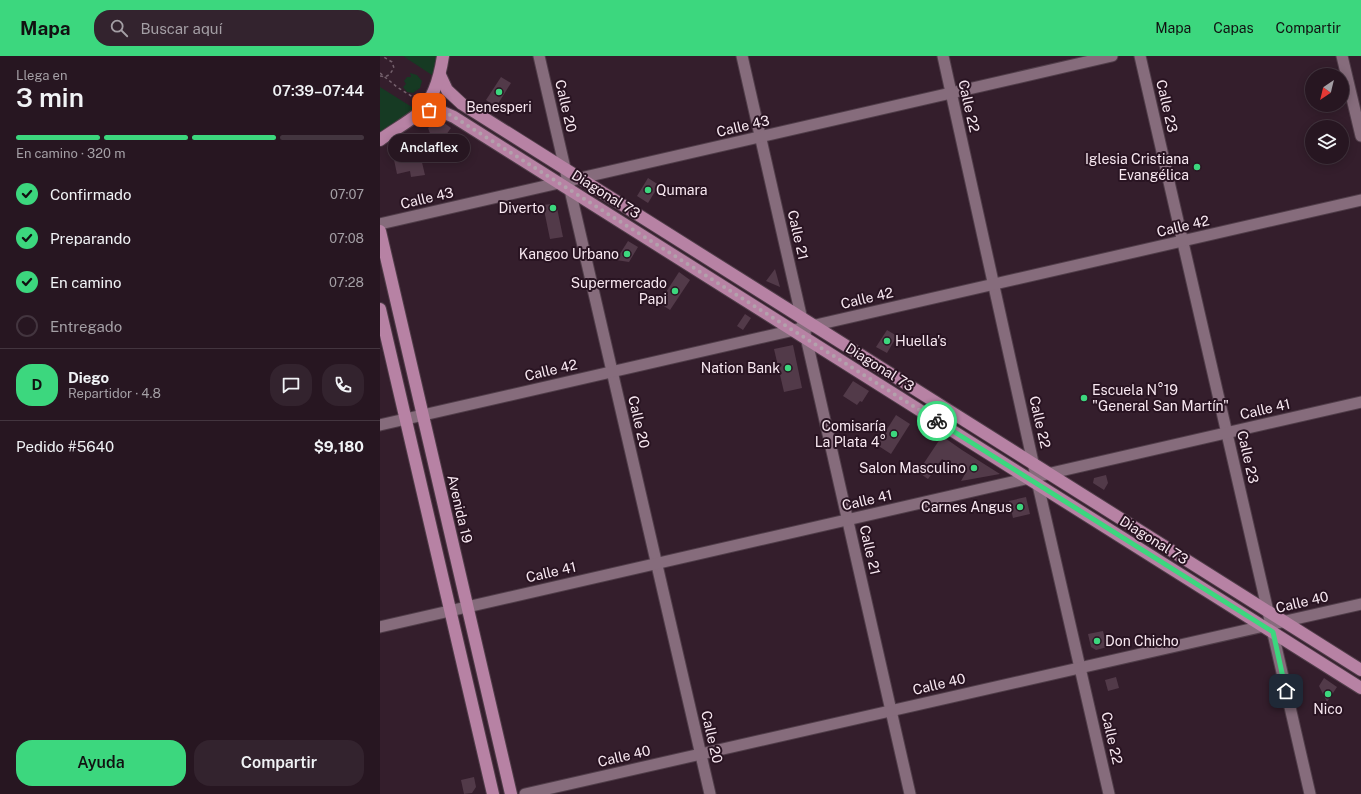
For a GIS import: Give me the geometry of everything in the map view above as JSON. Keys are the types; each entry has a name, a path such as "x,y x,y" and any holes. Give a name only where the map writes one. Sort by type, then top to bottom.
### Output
{"main road":[{"path":"380,140 419,113 440,75 443,56"},
{"name":"Diagonal 73","path":"440,75 447,90 462,104 569,180 804,328 1034,480 1269,628 1361,688"},
{"name":"Diagonal 73","path":"419,113 436,110 450,114 569,180"},
{"name":"Avenida 19","path":"380,231 511,794"},
{"path":"380,309 492,794"},
{"name":"Diagonal 73","path":"804,328 1034,464 1361,670"}],"street":[{"name":"Calle 20","path":"539,56 569,180 710,794"},
{"name":"Calle 21","path":"742,56 910,794"},
{"name":"Calle 22","path":"943,56 1034,464 1034,480 1109,794"},
{"name":"Calle 43","path":"380,224 1112,56"},
{"name":"Calle 23","path":"1140,56 1268,611 1269,628 1310,794"},
{"path":"1342,56 1361,136"},
{"name":"Calle 42","path":"380,425 1361,200"},
{"name":"Calle 41","path":"380,627 848,520 1034,480 1049,474 1361,402"},
{"name":"Calle 40","path":"525,794 1080,668 1269,628 1284,621 1361,604"}],"path":[{"path":"380,76 386,77 390,75 394,68 392,62 382,56"},
{"path":"380,73 404,92 416,99 426,102"}],"green space":[{"path":"403,56 438,56 435,77"},
{"path":"410,73 417,75 422,81 420,88 413,93 407,92 403,87 406,84 404,81 407,77 411,77"},
{"path":"380,87 415,109 380,133"}],"building":[{"name":"Benesperi","path":"501,77 511,83 496,107 486,100"},
{"path":"436,122 443,122 451,128 446,135 432,139 428,128"},
{"path":"416,137 425,175 411,177 410,171 397,174 393,155"},
{"name":"Qumara","path":"648,178 659,185 648,203 637,196"},
{"path":"551,204 557,208 563,237 550,239 543,205"},
{"name":"Kangoo Urbano","path":"628,241 638,247 629,262 616,260"},
{"path":"775,269 780,287 766,281"},
{"name":"Supermercado Papi","path":"679,272 690,280 670,310 659,303"},
{"path":"745,314 751,318 743,330 737,326"},
{"name":"Huella's","path":"887,330 897,336 887,353 876,347"},
{"name":"Nation Bank","path":"793,345 802,388 784,392 774,349"},
{"path":"853,381 869,391 862,402 860,401 857,405 843,396"},
{"name":"Comisaría La Plata 4°","path":"896,415 910,424 891,454 877,445"},
{"path":"942,436 1000,474 961,481 965,474 942,459 928,479 918,472"},
{"path":"1106,475 1108,483 1104,490 1093,483 1094,478"},
{"name":"Carnes Angus","path":"1026,497 1030,514 1013,518 1009,501"},
{"name":"Don Chicho","path":"1103,631 1107,647 1096,650 1091,647 1088,634"},
{"path":"1116,677 1119,688 1108,691 1105,680"},
{"name":"Nico","path":"1324,678 1337,687 1327,702 1319,686"},
{"path":"474,777 476,787 472,793 464,794 461,780"}],"way so far":[{"path":"429,110 442,111 450,114 937,421"}],"place":[{"name":"Benesperi","path":"499,92"},
{"name":"Anclaflex","path":"429,110"},
{"name":"Iglesia Cristiana Evangélica","path":"1197,167"},
{"name":"Qumara","path":"648,190"},
{"name":"Diverto","path":"553,208"},
{"name":"Kangoo Urbano","path":"627,254"},
{"name":"Supermercado Papi","path":"675,291"},
{"name":"Huella's","path":"887,341"},
{"name":"Nation Bank","path":"788,368"},
{"name":"Escuela N°19 \"General San Martín\"","path":"1084,398"},
{"name":"Comisaría La Plata 4°","path":"894,434"},
{"name":"Salon Masculino","path":"974,468"},
{"name":"Carnes Angus","path":"1020,507"},
{"name":"Don Chicho","path":"1097,641"},
{"name":"Nico","path":"1328,694"}],"route":[{"path":"937,421 1273,632 1286,691"}]}
